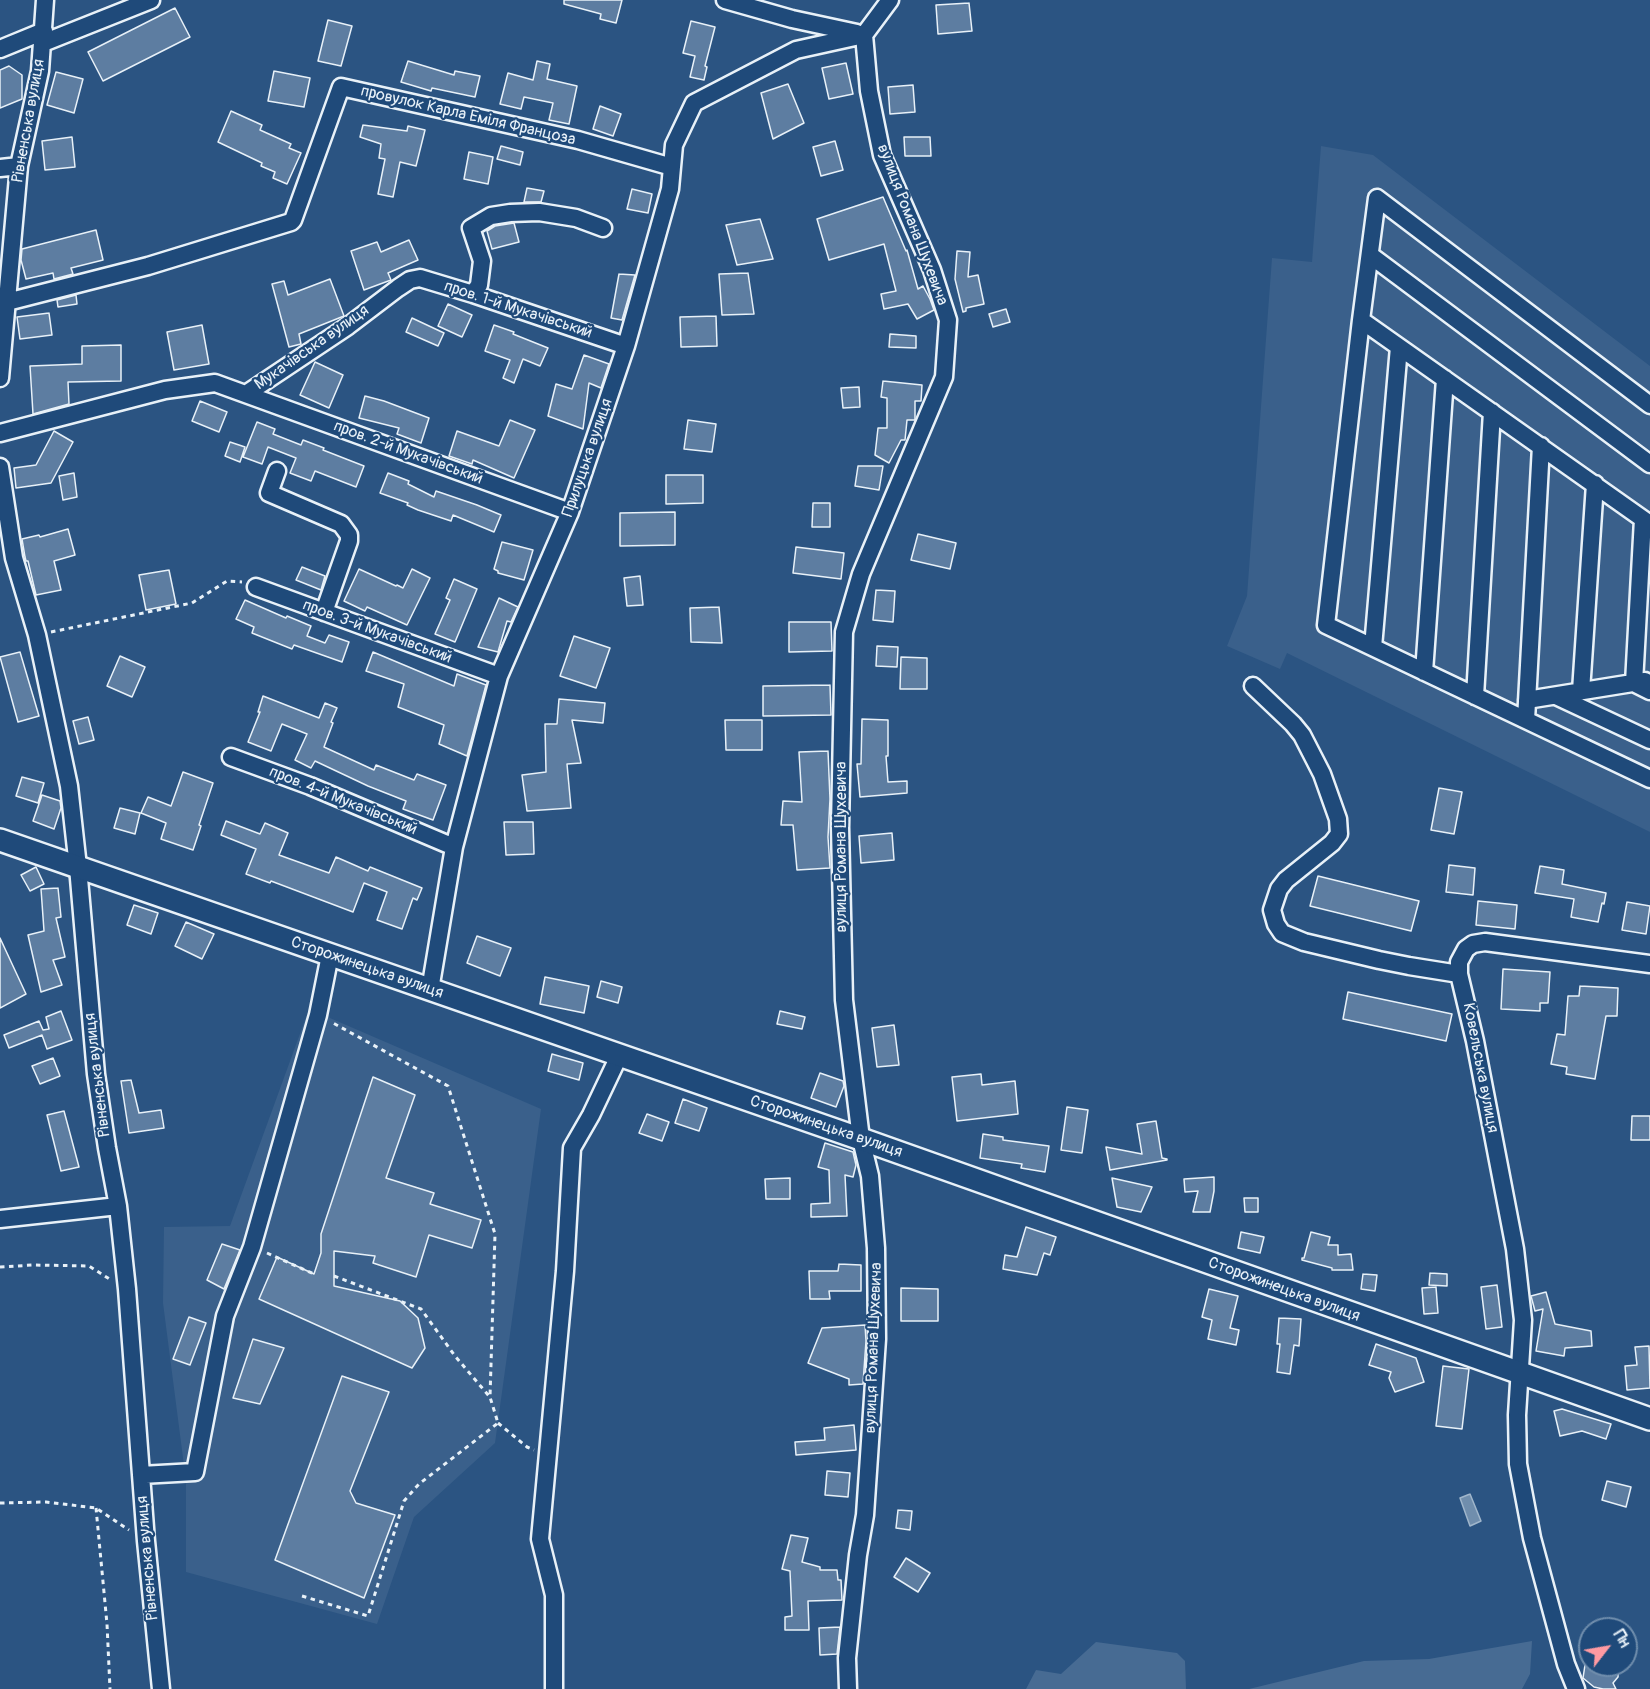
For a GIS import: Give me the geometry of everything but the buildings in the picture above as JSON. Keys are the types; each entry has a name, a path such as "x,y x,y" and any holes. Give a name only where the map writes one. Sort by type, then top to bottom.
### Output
{"main road":[{"name":"Сторожинецька вулиця","path":"0,840 861,1139 1650,1419"}],"street":[{"name":"Рівненська вулиця","path":"0,378 19,166 40,71 45,0"},
{"name":"Рівненська вулиця","path":"43,37 152,0"},
{"path":"725,0 792,19 864,35 890,0"},
{"name":"Прилуцька вулиця","path":"430,990 454,847 499,676 570,512 626,346 670,189 674,145 694,103 796,50 864,35"},
{"name":"вулиця Романа Шухевича","path":"848,1689 847,1658 858,1555 865,1515 877,1339 876,1248 870,1176 861,1139 844,1000 840,827 844,632 861,574 944,377 948,320 932,270 882,155 869,91 864,35"},
{"path":"0,49 43,37"},
{"name":"провулок Карла Еміля Францоза","path":"7,302 148,267 291,222 341,87 578,140 672,166"},
{"path":"0,168 19,166"},
{"path":"1650,405 1377,198 1326,625 1650,779"},
{"path":"473,294 479,285 482,261 471,228 491,216 539,212 576,218 603,228"},
{"path":"1370,255 1650,464"},
{"name":"пров. 1-й Мукачівський","path":"410,280 420,278 473,294 626,346"},
{"name":"Мукачівська вулиця","path":"0,434 165,390 216,383 246,394 348,326 410,280"},
{"path":"1361,320 1647,521 1642,682 1650,691"},
{"path":"1373,647 1399,347"},
{"path":"1424,672 1445,379"},
{"name":"пров. 2-й Мукачівський","path":"246,394 570,512"},
{"path":"1475,696 1492,412"},
{"path":"1526,720 1541,446"},
{"name":"Рівненська вулиця","path":"0,467 14,558 37,635 69,786 96,1074 118,1206 127,1289 146,1541 161,1689"},
{"path":"277,471 269,493 340,524 349,536 324,612"},
{"path":"1581,691 1595,484"},
{"name":"пров. 3-й Мукачівський","path":"256,587 499,676"},
{"path":"1527,700 1642,682"},
{"path":"1253,686 1302,735 1322,774 1338,819 1338,834 1332,843 1286,880 1279,889 1272,910 1276,924 1282,933 1304,942 1379,960 1459,974 1459,962 1466,949 1473,944 1485,942 1650,964"},
{"path":"1556,696 1650,740"},
{"name":"пров. 4-й Мукачівський","path":"231,757 310,786 454,847"},
{"path":"141,1475 195,1472 225,1316 252,1247 318,1015 330,955"},
{"name":"Ковельська вулиця","path":"1459,974 1515,1249 1523,1320 1517,1415 1518,1464 1532,1538 1545,1589 1566,1664 1576,1689"},
{"path":"554,1689 554,1595 540,1539 566,1271 572,1148 591,1115 619,1056"},
{"path":"0,1219 118,1206"}],"path":[{"path":"37,635 192,603 227,581 240,581 256,587"},
{"path":"318,1015 448,1086 495,1234 490,1398 498,1423 527,1448 548,1456"},
{"path":"252,1247 315,1274"},
{"path":"0,1267 89,1266 127,1289"},
{"path":"334,1276 421,1309 455,1356 490,1398"},
{"path":"302,1596 368,1616 404,1501 419,1484 498,1423"},
{"path":"0,1503 46,1502 96,1508 146,1541"},
{"path":"96,1508 107,1624 110,1689"}],"shaded area":[{"path":"1321,146 1373,155 1650,366 1650,832 1287,653 1280,669 1227,646 1247,596 1272,258 1312,262"},
{"path":"309,1009 541,1109 495,1443 414,1517 377,1624 186,1572 186,1481 163,1303 164,1227 230,1226"},
{"path":"1470,1494 1481,1521 1470,1526 1460,1498"},
{"path":"1532,1641 1530,1674 1522,1689 1249,1689 1364,1661 1429,1659"},
{"path":"1096,1642 1177,1653 1185,1661 1186,1689 1026,1689 1036,1670 1061,1674"}]}
